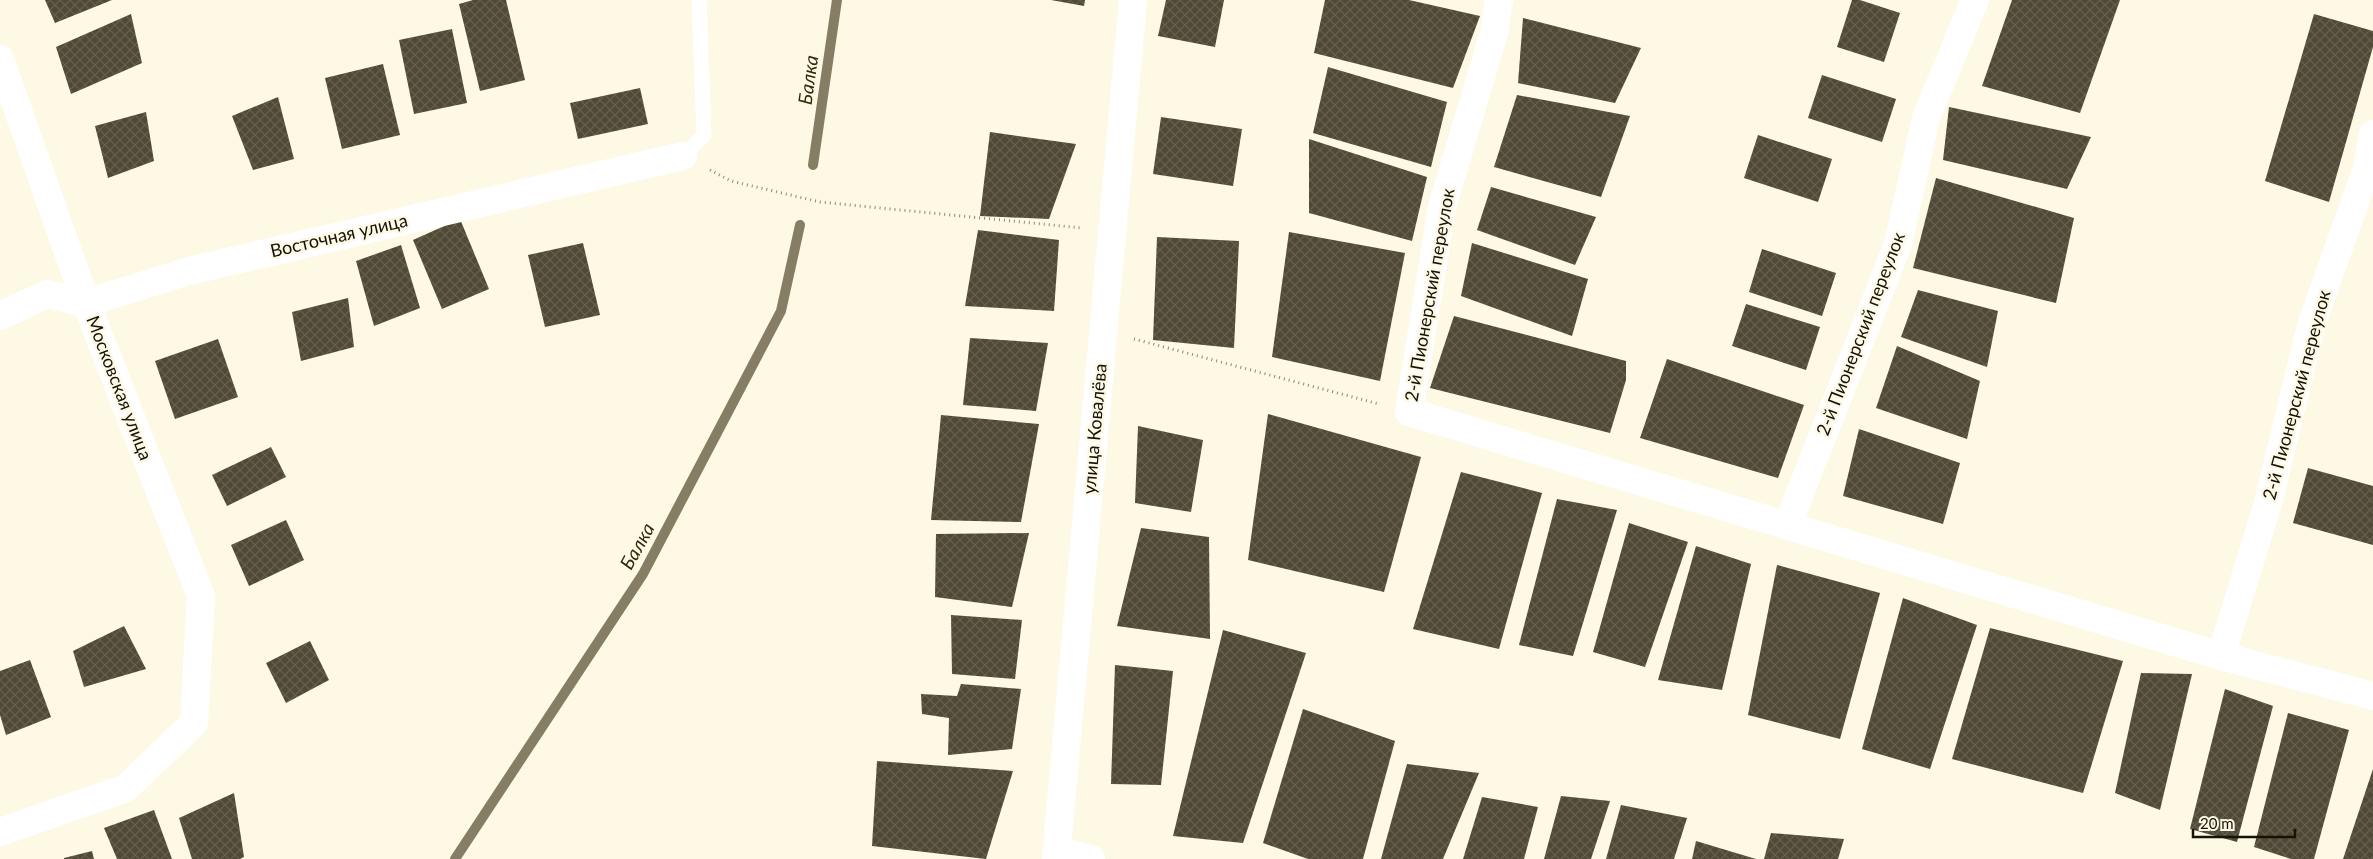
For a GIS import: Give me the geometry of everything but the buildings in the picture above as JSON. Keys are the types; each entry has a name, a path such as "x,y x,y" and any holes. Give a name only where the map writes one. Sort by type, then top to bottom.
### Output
{"street":[{"name":"улица Ковалёва","path":"1057,854 1133,0"},
{"name":"2-й Пионерский переулок","path":"1499,0 1494,32 1442,207 1409,412 1788,524 2221,656 2373,696"},
{"name":"2-й Пионерский переулок","path":"1788,524 1898,244 1926,118 1975,0"},
{"name":"Московская улица","path":"0,58 86,303 201,596 194,723 126,788 0,832"},
{"name":"2-й Пионерский переулок","path":"2221,656 2268,503 2311,326 2367,168 2373,134"},
{"name":"Восточная улица","path":"86,303 189,271 683,156"},
{"path":"0,316 47,294 86,303"},
{"path":"1057,854 1091,859"}],"lane":[{"path":"683,156 704,135 699,0"}],"path":[{"path":"683,156 731,181 820,202 1112,231"},
{"path":"1103,331 1409,412"}],"waterway":[{"name":"Балка","path":"813,165 837,0"},
{"name":"Балка","path":"455,859 643,574 781,311 800,225"}]}
